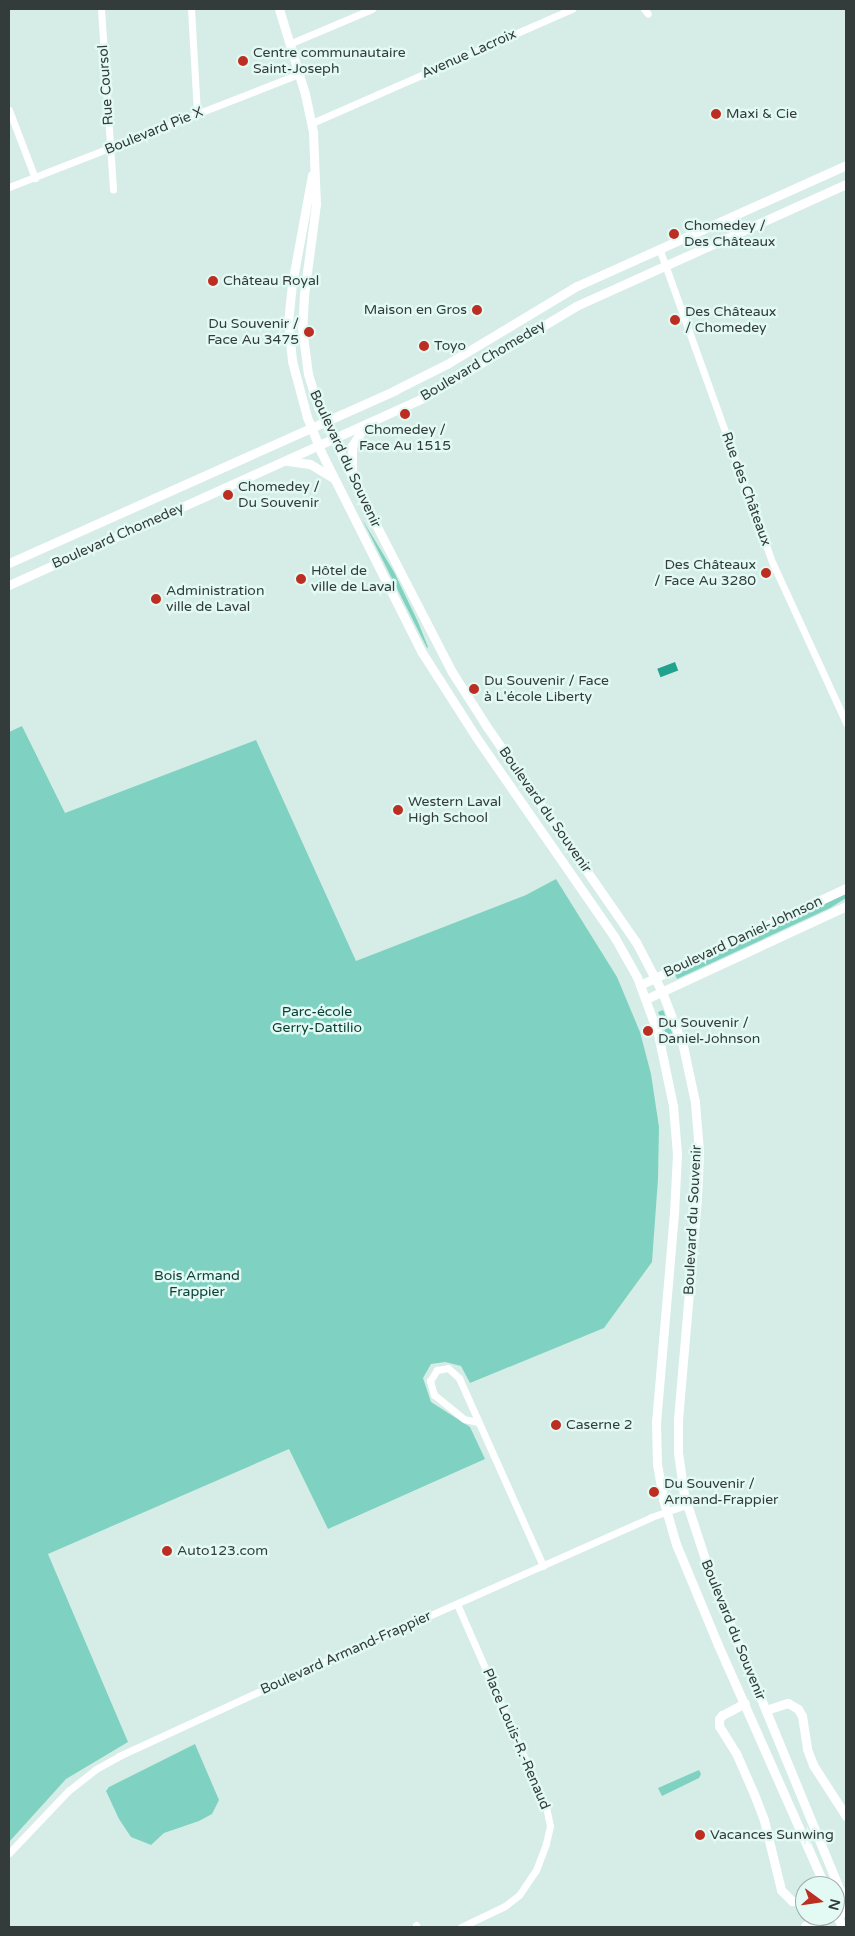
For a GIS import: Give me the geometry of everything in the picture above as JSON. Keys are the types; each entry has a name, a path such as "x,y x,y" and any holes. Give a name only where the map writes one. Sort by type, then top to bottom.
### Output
{"street":[{"name":"Rue Coursol","path":"101,9 113,190"},
{"path":"190,9 197,114"},
{"path":"278,9 299,74 312,123 314,159"},
{"path":"290,44 372,9"},
{"name":"Avenue Lacroix","path":"312,123 572,9"},
{"name":"Boulevard Pie X","path":"9,187 299,74"},
{"path":"9,110 35,178"},
{"name":"Boulevard du Souvenir","path":"314,159 316,204 304,295 303,336 310,382 325,423 455,677 487,727 613,907 656,978 683,1046 695,1102 698,1138 697,1198 678,1420 678,1452 686,1504 712,1580 846,1904"},
{"name":"Boulevard du Souvenir","path":"314,159 292,284 288,325 296,381 312,428 335,480 421,651 476,737 608,927 646,999 667,1070 676,1141 676,1193 656,1433 657,1464 666,1511 676,1544 820,1876"},
{"name":"Boulevard Chomedey","path":"9,563 325,423 431,373 555,298 659,248 846,165"},
{"name":"Boulevard Chomedey","path":"9,584 286,461 441,389 569,309 846,184"},
{"name":"Rue des Châteaux","path":"659,248 773,564 846,723"},
{"path":"352,479 352,446 365,425"},
{"path":"286,461 310,464 335,480"},
{"name":"Boulevard Daniel-Johnson","path":"640,985 846,888"},
{"name":"Boulevard Daniel-Johnson","path":"646,999 846,906"},
{"path":"478,1422 464,1419 434,1395 430,1380 437,1370 448,1368 457,1374 543,1566"},
{"name":"Boulevard Armand-Frappier","path":"9,1853 68,1791 119,1756 284,1680 666,1511 686,1504"},
{"name":"Place Louis-R.-Renaud","path":"457,1604 546,1806 550,1826 546,1844 536,1870 520,1895 506,1906 461,1927"},
{"path":"745,1703 722,1715 719,1726 736,1753 756,1799 781,1890 792,1901 795,1901"},
{"path":"766,1710 784,1703 791,1704 798,1709 803,1721 807,1750 813,1765 846,1816"},
{"name":"Boulevard Armand-Frappier","path":"9,1859 26,1836"}],"green space":[{"path":"362,519 394,572 418,622 427,648"},
{"name":"Bois Armand Frappier","path":"22,726 65,813 256,740 356,961 526,895 556,879 617,977 640,1032 651,1074 659,1127 658,1179 652,1262 604,1328 470,1383 461,1366 445,1362 431,1364 423,1378 431,1402 470,1427 485,1459 328,1529 289,1449 48,1554 128,1742 66,1779 9,1842 9,732"},
{"path":"846,894 846,898 830,908 677,979 675,974"},
{"path":"663,1010 673,1035 667,1037 658,1012"},
{"path":"195,1744 219,1800 212,1814 199,1821 164,1833 151,1845 131,1837 119,1819 106,1791 109,1787"},
{"path":"699,1770 701,1774 699,1778 662,1796 658,1788"}],"shaded area":[{"path":"675,662 678,670 660,677 657,669"}],"place":[{"name":"Centre communautaire Saint-Joseph","path":"243,61"},
{"name":"Maxi & Cie","path":"716,114"},
{"name":"Chomedey / Des Châteaux","path":"674,234"},
{"name":"Château Royal","path":"213,281"},
{"name":"Maison en Gros","path":"477,310"},
{"name":"Des Châteaux / Chomedey","path":"675,320"},
{"name":"Du Souvenir / Face Au 3475","path":"309,332"},
{"name":"Toyo","path":"424,346"},
{"name":"Chomedey / Face Au 1515","path":"405,414"},
{"name":"Chomedey / Du Souvenir","path":"228,495"},
{"name":"Des Châteaux / Face Au 3280","path":"766,573"},
{"name":"Hôtel de ville de Laval","path":"301,579"},
{"name":"Administration ville de Laval","path":"156,599"},
{"name":"Du Souvenir / Face à L'école Liberty","path":"474,689"},
{"name":"Western Laval High School","path":"398,810"},
{"name":"Du Souvenir / Daniel-Johnson","path":"648,1031"},
{"name":"Caserne 2","path":"556,1425"},
{"name":"Du Souvenir / Armand-Frappier","path":"654,1492"},
{"name":"Auto123.com","path":"167,1551"},
{"name":"Vacances Sunwing","path":"700,1835"}],"park label":[{"name":"Parc-école Gerry-Dattilio","path":"317,1020"}]}
